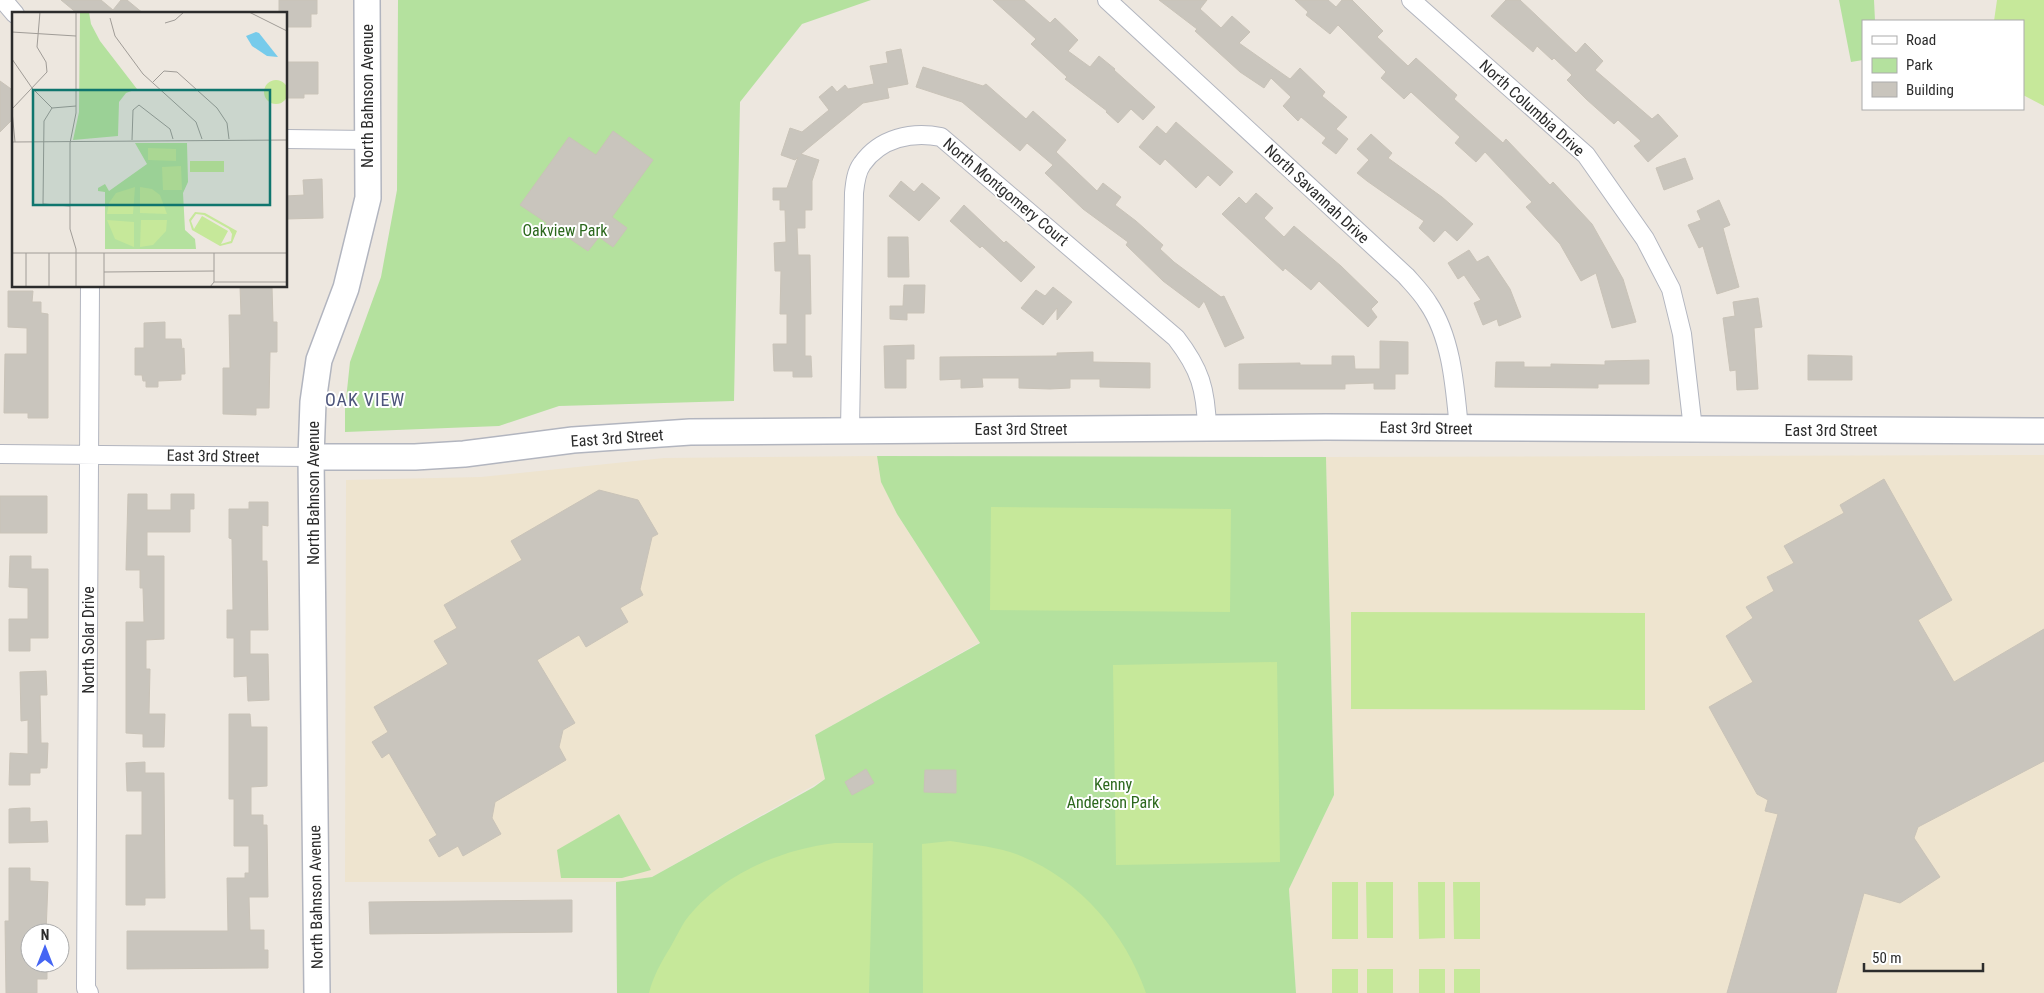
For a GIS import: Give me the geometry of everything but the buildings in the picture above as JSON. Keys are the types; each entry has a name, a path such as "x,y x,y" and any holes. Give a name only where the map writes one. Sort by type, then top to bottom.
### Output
{"street":[{"path":"3,0 13,12"},
{"name":"North Bahnson Avenue","path":"317,993 311,457 315,379 319,360 346,288 368,198 367,0"},
{"name":"North Savannah Drive","path":"1107,0 1406,276 1429,304 1443,336 1454,376 1459,429"},
{"name":"North Columbia Drive","path":"1410,0 1586,155 1645,239 1671,289 1682,334 1693,430"},
{"name":"North Montgomery Court","path":"850,430 854,193 856,176 862,164 885,143 912,134 928,134 942,137 1176,338 1192,359 1204,388 1207,429"},
{"path":"288,139 368,140"},
{"name":"North Solar Drive","path":"89,993 86,988 90,288"},
{"name":"East 3rd Street","path":"0,454 414,457 464,454 573,440 690,432 850,430 1207,429 1326,426 1459,429 2044,431"}],"shaded area":[{"path":"2044,455 2044,993 1296,993 1289,889 1334,795 1326,457"},
{"path":"877,456 881,480 897,514 980,642 815,735 825,779 652,877 616,882 345,882 346,480 481,477 664,458"}],"green space":[{"name":"Oakview Park","path":"398,0 871,0 802,24 740,102 734,401 559,406 499,426 345,432 345,409 350,362 381,277 397,190"},
{"path":"1839,0 1874,0 1875,20 1862,20 1862,60 1851,62"},
{"path":"1997,0 2044,0 2044,106 2024,96 2024,20 1994,20"},
{"name":"Kenny Anderson Park","path":"877,456 1326,457 1334,795 1289,889 1296,993 617,993 616,882 652,877 814,787 825,779 815,735 980,643 897,514 881,482"},
{"path":"991,507 1231,509 1230,612 990,610"},
{"path":"1351,612 1645,613 1645,710 1351,709"},
{"path":"1277,662 1280,862 1116,865 1113,665"},
{"path":"619,814 651,870 622,878 561,878 557,850"},
{"path":"950,841 1013,853 1043,867 1063,880 1098,911 1113,930 1137,971 1146,993 923,993 922,844"},
{"path":"835,843 873,843 869,993 649,993 658,970 685,921 715,891 752,867 773,858 793,851"},
{"path":"1332,882 1358,882 1358,939 1332,939"},
{"path":"1366,882 1393,882 1393,938 1367,938"},
{"path":"1418,882 1445,882 1445,938 1419,939"},
{"path":"1453,882 1480,882 1480,939 1454,939"},
{"path":"1332,969 1358,969 1358,993 1332,993"},
{"path":"1367,969 1393,969 1393,993 1367,993"},
{"path":"1419,969 1445,969 1445,993 1419,993"},
{"path":"1454,969 1480,969 1480,993 1454,993"}],"district":[{"name":"OAK VIEW","path":"365,399"}]}
